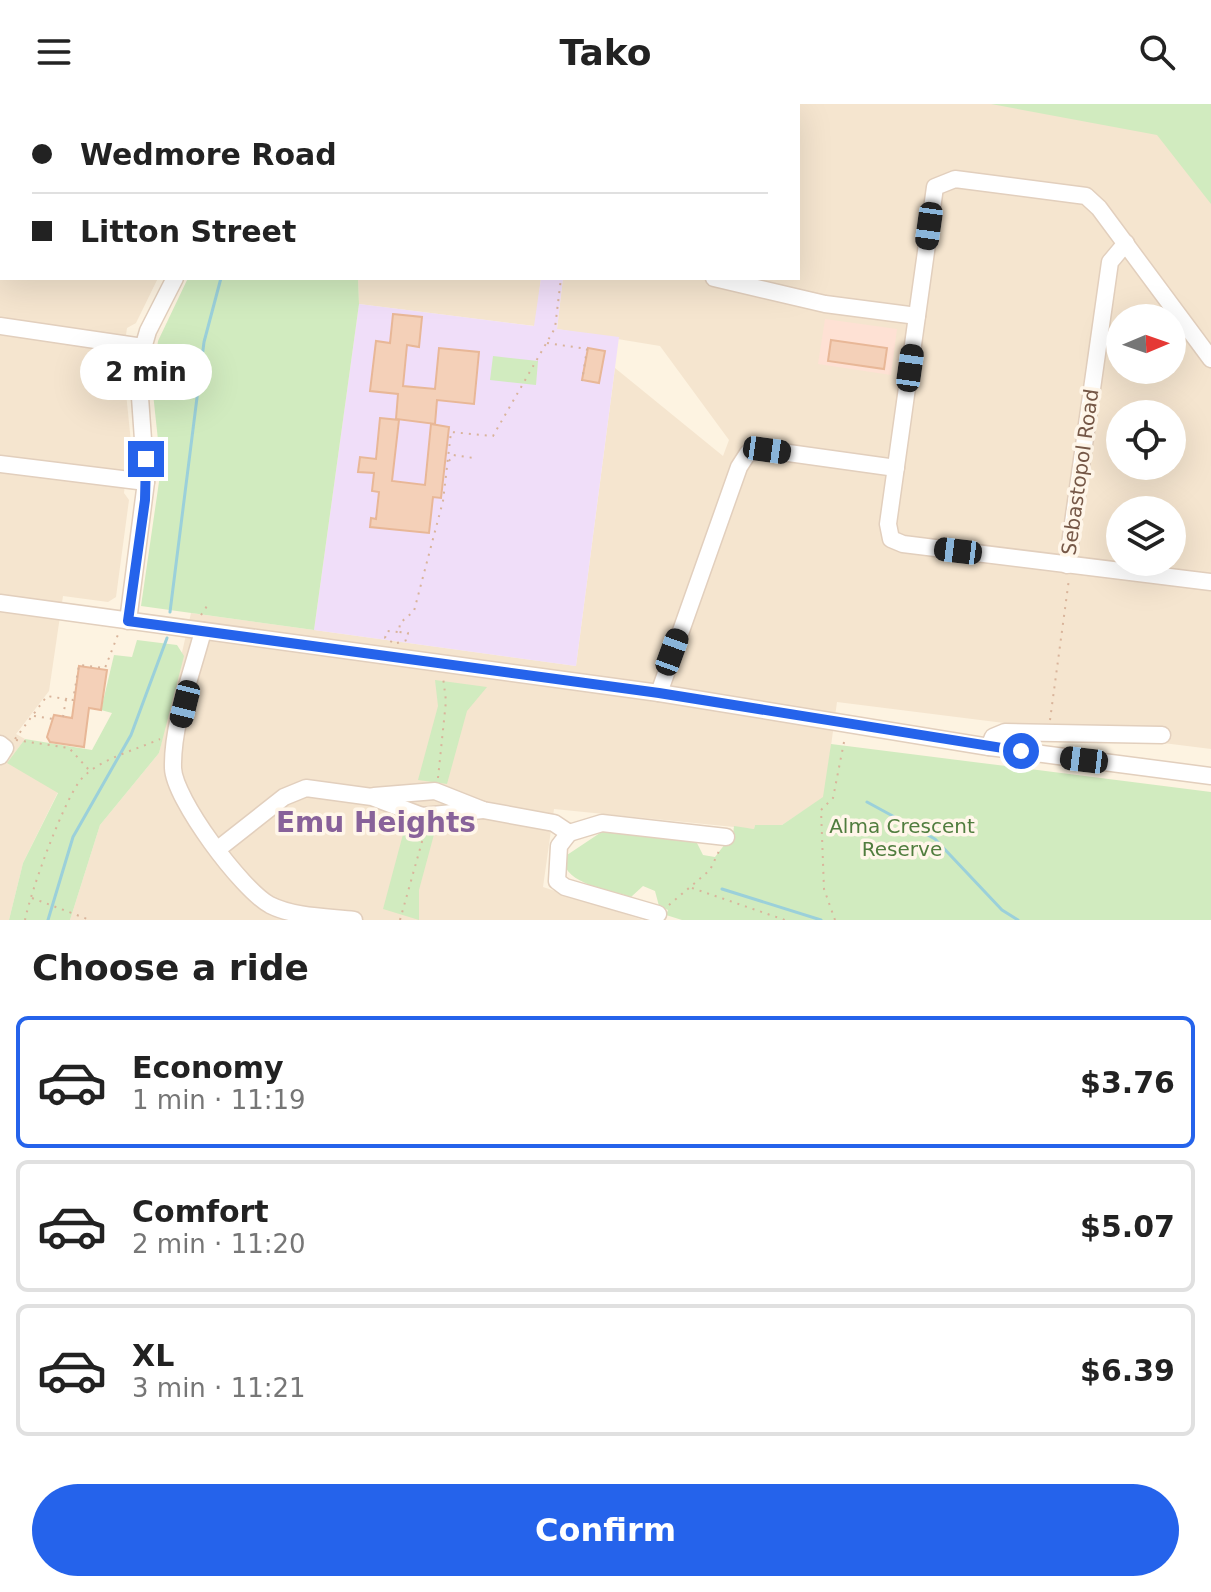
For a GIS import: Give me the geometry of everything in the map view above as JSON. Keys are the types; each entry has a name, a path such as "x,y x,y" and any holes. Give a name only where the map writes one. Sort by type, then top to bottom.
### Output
{"street":[{"path":"1211,359 1126,243 1086,196 955,179 940,183 933,196 896,468 890,536 898,543 1211,582"},
{"name":"Sebastopol Road","path":"1069,566 1110,262 1126,243"},
{"path":"124,624 146,482 139,383 143,347 174,280"},
{"path":"731,280 757,283 825,304 917,316"},
{"path":"0,326 143,347"},
{"path":"659,693 739,467 748,453 767,450 896,468"},
{"path":"0,464 146,482"},
{"path":"0,603 124,624 203,631 659,693 989,747 1211,776"},
{"path":"203,631 179,728 173,768 184,805 218,849 267,903 287,911 354,920"},
{"path":"989,747 993,737 999,733 1162,735"},
{"path":"218,849 296,791 306,788 372,797 429,817 483,810"},
{"path":"372,797 428,790 483,810 554,823 569,833"},
{"path":"658,914 565,887 557,881 559,846 569,833 602,823 726,837"}],"path":[{"path":"399,632 400,623 414,611 443,501 451,432 493,436 555,328 561,280"},
{"path":"546,343 587,349 582,381"},
{"path":"448,461 453,455 474,458"},
{"path":"1048,733 1069,566"},
{"path":"5,747 47,696 73,700 79,665 105,668 124,624"},
{"path":"387,631 399,632 408,633 407,640 395,644 385,638 387,631"},
{"path":"63,717 66,697"},
{"path":"33,716 53,719"},
{"path":"25,920 79,782 91,772 165,735"},
{"path":"835,920 824,889 821,810 833,798 845,736"},
{"path":"5,747 69,748 91,772"},
{"path":"658,914 710,870 726,837"},
{"path":"689,887 785,920"},
{"path":"32,898 90,920"}],"shaded area":[{"path":"800,104 1091,104 1211,121 1211,749 837,702 824,797 782,825 755,825 754,829 554,809 543,887 643,920 70,920 100,825 159,753 191,613 576,666 615,368 723,456 729,440 660,346 557,329 563,280 800,280"},
{"path":"0,280 157,280 136,323 127,328 123,355 127,361 125,383 133,462 127,467 124,493 129,500 116,597 108,602 63,596 49,691 16,734 25,739 8,762 58,792 23,863 9,920 0,920"},
{"path":"358,280 541,280 535,326 359,304"},
{"path":"541,280 563,280 557,329 619,337 576,666 314,630 359,304 534,326"},
{"path":"825,319 897,329 891,375 818,364"}],"green space":[{"path":"991,104 1211,104 1211,204 1157,135"},
{"path":"187,280 358,280 359,304 314,630 141,606 161,468 152,384 158,341"},
{"path":"493,356 538,361 536,385 490,380"},
{"path":"137,640 177,645 184,656 159,753 100,825 70,920 9,920 23,863 58,793 7,763 25,739 92,750 112,713 101,710 114,655 132,657"},
{"path":"435,680 487,687 467,711 447,784 418,780 438,706"},
{"name":"Alma Crescent Reserve","path":"831,744 1211,792 1211,920 682,920 666,915 668,910 659,906 655,891 643,886 631,897 611,892 578,880 565,866 564,857 603,831 696,841 703,855 715,857 725,844 732,844 734,826 754,829 755,825 782,825 823,797"},
{"path":"406,823 436,827 419,890 419,920 383,909"}],"building":[{"path":"393,314 422,317 419,347 407,345 403,386 435,389 439,348 479,352 474,404 437,400 435,424 396,419 398,394 370,391 376,341 390,343"},
{"path":"831,340 887,348 884,369 828,361"},
{"path":"588,348 605,351 599,383 582,380"},
{"path":"380,418 399,420 392,481 425,485 431,424 449,427 441,498 433,497 429,533 370,527 371,518 376,519 379,492 372,491 374,473 358,472 360,457 376,459"},
{"path":"79,666 107,670 101,710 89,708 84,747 50,742 47,737 54,715 72,718"}],"waterway":[{"path":"170,612 204,342 220,280"},
{"path":"48,920 73,837 131,735 167,638"},
{"path":"867,802 935,839 1002,910 1018,920"},
{"path":"722,889 821,920"}],"district":[{"name":"Emu Heights","path":"376,822"}],"route":[{"path":"146,459 145,500 128,621 659,693 1021,751"}]}
